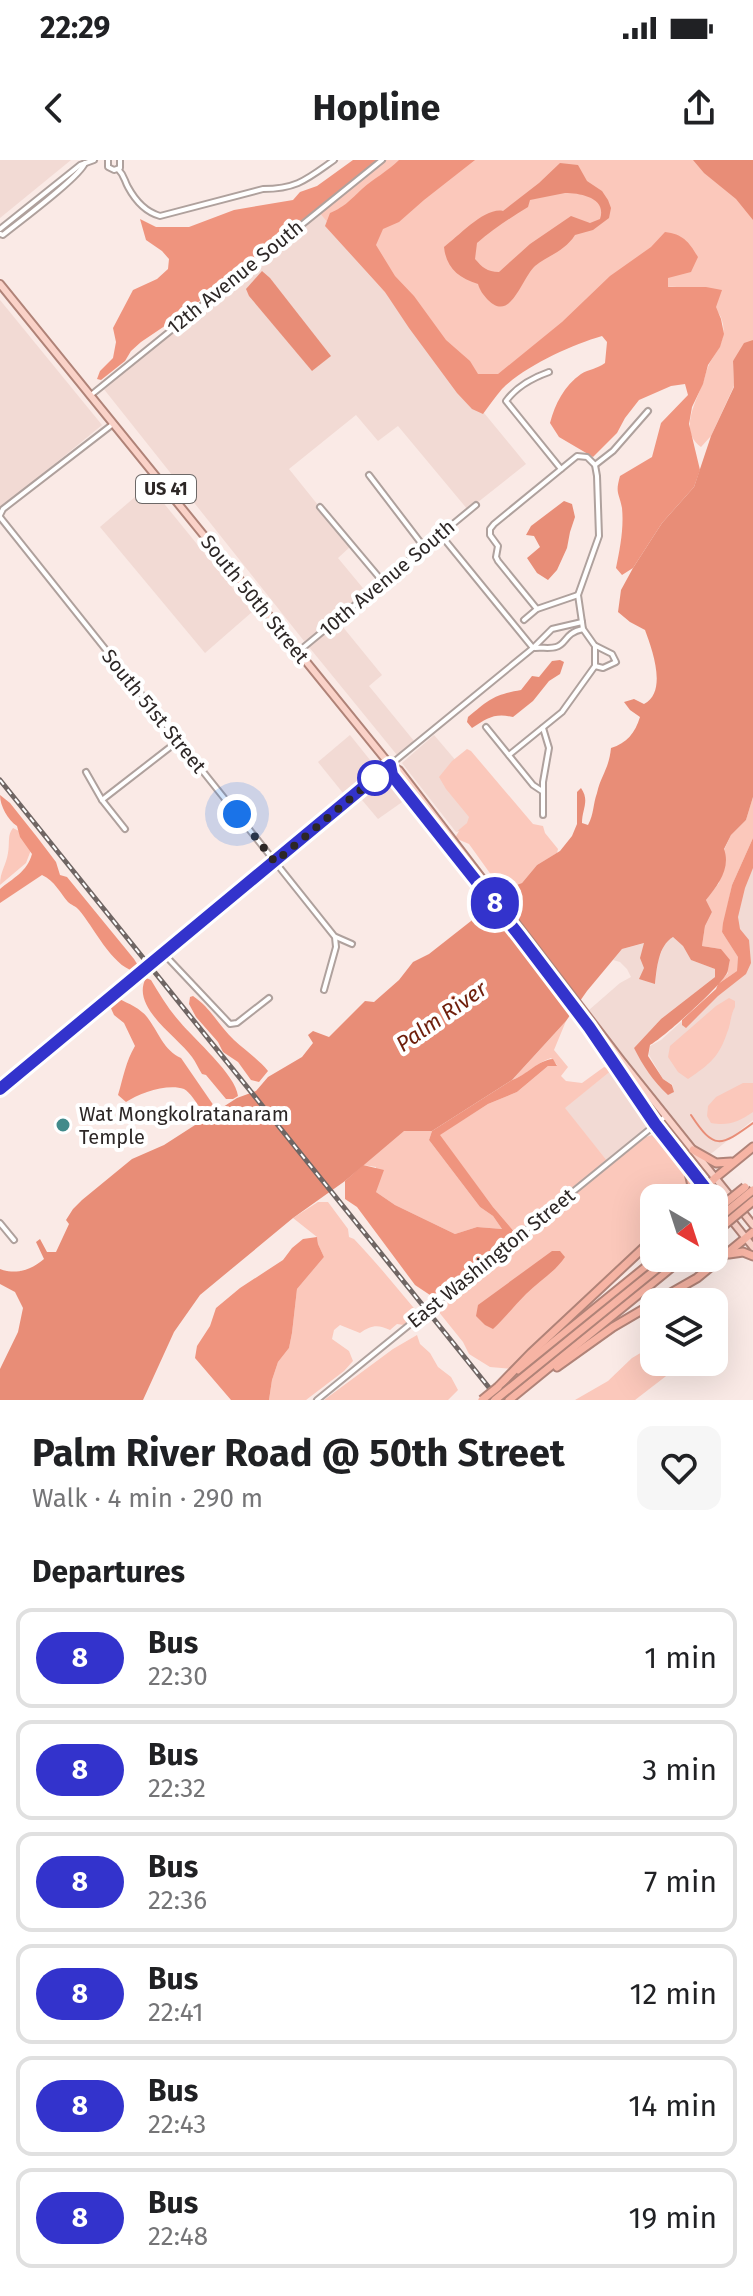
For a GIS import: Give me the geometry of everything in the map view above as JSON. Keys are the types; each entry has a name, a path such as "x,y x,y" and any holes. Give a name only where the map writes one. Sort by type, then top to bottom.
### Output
{"highway":[{"path":"710,1184 753,1147"},
{"path":"693,1150 719,1164 740,1157"},
{"path":"688,1168 692,1184"},
{"path":"728,1208 753,1180"},
{"path":"728,1202 749,1188"},
{"path":"728,1221 753,1201"},
{"path":"728,1253 753,1232"},
{"path":"482,1400 640,1251"},
{"path":"728,1254 741,1252 753,1256"},
{"path":"507,1379 640,1272"},
{"path":"495,1400 653,1272"},
{"path":"509,1400 666,1272"},
{"path":"680,1288 704,1272"},
{"path":"538,1377 640,1311"}],"main road":[{"name":"South 50th Street","path":"0,284 390,765 392,775 488,889 589,1022 753,1225"},
{"name":"South 50th Street","path":"589,1022 655,1124 702,1184"},
{"name":"South 50th Street","path":"728,1216 753,1247"}],"street":[{"path":"0,232 3,235 84,169 85,163 94,160"},
{"path":"107,160 110,169 118,169 125,175 127,185 149,213 160,216 263,189 295,186 334,160"},
{"path":"118,169 120,160"},
{"name":"12th Avenue South","path":"90,395 382,160"},
{"path":"549,372 531,379 506,401 561,469"},
{"path":"595,465 613,451 648,411"},
{"path":"0,516 3,509 113,424"},
{"path":"537,609 498,561 498,546 490,535 490,529 581,455 595,465 599,536 578,595 583,629 595,646 612,654 616,662 603,668 595,666"},
{"path":"369,475 424,547"},
{"name":"10th Avenue South","path":"298,652 476,505"},
{"path":"320,507 383,582"},
{"name":"South 51st Street","path":"0,516 335,937"},
{"path":"440,534 533,648"},
{"path":"524,620 537,609 578,595"},
{"path":"0,1089 533,648 548,631 582,622"},
{"path":"564,627 567,635"},
{"path":"533,648 555,647 567,635 583,629"},
{"path":"509,755 569,705 595,666 595,646"},
{"path":"486,727 533,785 542,791"},
{"path":"543,728 549,748 542,791 543,815"},
{"path":"102,800 178,741"},
{"path":"86,772 102,800 125,829"},
{"path":"324,990 336,947 335,937 352,944"},
{"path":"164,954 230,1024 237,1023 269,998"},
{"name":"East Washington Street","path":"317,1400 666,1116"},
{"path":"0,1223 14,1240"}],"shaded area":[{"path":"0,160 71,160 0,218"},
{"path":"353,160 378,160 187,311 141,342 125,361 101,380 97,379 100,371 113,358 116,342 113,328 133,290 157,279 168,269 169,259 146,240 140,219 156,227 189,227 234,210 293,200 300,192 317,186"},
{"path":"381,160 753,160 753,340 733,361 734,386 711,436 701,447 694,441 690,425 707,369 723,338 723,324 718,312 703,298 687,289 668,287 675,252 478,406 318,211"},
{"path":"399,160 475,160 399,222 383,229 376,245 395,276 446,340 470,361 478,374 498,374 665,232 685,240 698,257 691,272 668,278 668,287 722,290 716,307 724,334 720,347 708,365 689,424 700,470 694,487 662,523 633,568 622,575 616,568 622,523 618,490 620,476 652,457 661,423 688,395 685,384 671,386 639,400 617,433 593,457 559,437 550,423 558,402 570,384 581,374 605,363 607,342 602,336 563,351 523,372 502,389 483,414 472,409 457,393 385,292 325,226 330,213"},
{"path":"318,211 526,464 468,510 398,426 378,441 356,415 289,469 351,546 338,558 367,593 304,641 103,388"},
{"path":"0,300 102,425 0,509"},
{"path":"149,485 252,612 205,653 100,527"},
{"path":"338,621 382,675 369,686 414,741 397,755 309,647"},
{"path":"350,735 378,770 347,798 318,762"},
{"path":"434,735 457,762 474,818 456,832 402,763"},
{"path":"467,749 533,824 543,826 558,849 557,853 537,865 522,883 502,890 469,844 455,838 459,831 456,832 467,823 469,817 439,777"},
{"path":"384,771 405,800 378,819 357,794"},
{"path":"0,795 10,803 56,862 60,875 67,877 134,959 139,967 134,971 118,962 79,910 42,875 0,903 0,889 23,870 32,854 20,837 17,826 5,812"},
{"path":"753,797 753,838 732,885 722,932 738,957 737,971 718,984 728,973 721,949 702,946 705,926 712,912 706,900 719,883 724,850 731,835 746,820"},
{"path":"13,828 19,831 31,850 26,863 0,885 10,833"},
{"path":"753,838 753,868 738,917 740,929 749,940 751,963 746,974 686,1028 682,1020 718,984 737,971 738,957 722,932 723,923 732,885"},
{"path":"753,839 753,1120 702,1161 586,1019 589,1010 631,977 620,962 613,960 622,949 645,943 655,984 658,960 666,941 673,937 691,960 715,969 715,977 661,1019 634,1048 668,1094 673,1093 673,1085 663,1079 649,1055 650,1046 661,1040 732,976 723,928"},
{"path":"146,978 151,980 176,1017 230,1078 238,1096 226,1099 157,1020 144,1000"},
{"path":"193,996 268,1071 259,1082 251,1080 238,1062 223,1052 196,1017 189,1004"},
{"path":"729,998 735,1001 735,1007 717,1054 688,1079 678,1072 668,1057 670,1046"},
{"path":"119,999 144,1014 166,1046 181,1058 214,1106 201,1109 191,1095 177,1087 154,1090 126,1102 118,1095 135,1046 124,1023 114,1015 109,1004"},
{"path":"566,1021 554,1050 568,1067 561,1076 566,1081 582,1083 604,1067 612,1070 565,1108 608,1162 517,1235 439,1135 488,1104 517,1092 548,1066 557,1065 551,1058 512,1080"},
{"path":"553,1059 557,1066 548,1066 517,1092 488,1104 440,1135 517,1235 436,1299 415,1285 357,1207 345,1199 345,1181 363,1165 384,1170 376,1192 395,1205 455,1234 477,1227 502,1229 493,1216 480,1207 429,1140 432,1131 537,1065"},
{"path":"612,1070 654,1125 608,1162 564,1108"},
{"path":"743,1083 753,1083 753,1112 733,1122 711,1123 707,1116 708,1106 716,1097"},
{"path":"404,1130 432,1131 429,1140 480,1207 493,1216 502,1229 477,1227 455,1234 395,1205 376,1192 376,1167 363,1165"},
{"path":"652,1135 672,1156 687,1184 640,1184 640,1247 513,1369 490,1367 469,1354 434,1306"},
{"path":"318,1202 328,1202 348,1229 349,1237 418,1313 404,1325 397,1324 390,1330 375,1326 360,1333 340,1325 334,1330 332,1339 349,1351 353,1361 344,1371 306,1400 269,1400 278,1362 289,1348 297,1289 324,1257 317,1237 293,1218"},
{"path":"317,1237 324,1257 297,1289 289,1348 278,1362 269,1400 231,1400 195,1358 197,1346 210,1326 216,1308 283,1260 303,1239"},
{"path":"417,1335 420,1344 438,1367 451,1377 458,1390 448,1400 324,1400 393,1349"},
{"path":"640,1353 640,1376 666,1376 635,1400 575,1400 608,1381"}],"water":[{"path":"693,160 753,160 753,220 736,199"},
{"path":"560,163 578,165 587,181 602,191 608,200 611,208 609,218 593,230 575,235 562,249 535,266 509,303 496,306 478,284 454,271 444,247 472,223 488,213 503,211","holes":["565,193 591,198 600,206 600,219 590,223 571,216 530,244 499,272 485,268 475,259 477,243 528,207 530,200"]},
{"path":"262,271 331,356 312,371 249,296 246,289"},
{"name":"Palm River","path":"753,340 753,797 746,820 731,835 724,849 725,870 706,900 712,912 705,926 702,946 721,949 730,960 727,972 723,980 691,1011 650,1045 648,1056 663,1079 672,1085 674,1092 668,1095 658,1084 634,1048 661,1019 715,977 715,969 691,960 673,937 661,952 655,984 639,979 644,968 640,958 644,943 622,949 566,1021 512,1080 432,1131 404,1131 200,1295 174,1332 143,1400 0,1400 0,1369 18,1332 23,1308 15,1292 0,1284 0,1269 18,1271 39,1263 44,1259 36,1242 40,1239 47,1252 56,1252 69,1224 66,1220 73,1209 132,1159 164,1145 237,1098 256,1091 268,1077 302,1057 313,1043 308,1035 313,1031 329,1037 365,1001 374,1002 399,980 413,962 429,954 471,921 483,902 502,890 522,883 537,865 560,851 572,836 577,824 577,792 581,788 585,801 582,823 588,825 611,748 630,737 640,717 624,702 634,699 644,704 651,698 657,680 645,630 618,612 621,590 662,523 694,487 711,436 734,387 733,361 744,343"},
{"path":"564,501 572,504 575,517 567,548 557,570 548,580 537,573 527,558 540,547 534,536 526,535 531,526"},
{"path":"552,661 564,662 560,674 513,717 491,717 472,728 467,722 468,717 487,702 521,690 532,676 539,677"},
{"path":"552,1251 560,1251 565,1257 493,1329 476,1316 478,1305"}],"waterway":[{"path":"691,1115 706,1134 718,1141 733,1137 753,1123"}],"railway":[{"path":"0,780 499,1400"}],"bus line":[{"name":"8","path":"0,1089 390,765 392,775 589,1027 655,1124 702,1184"}],"place":[{"name":"Wat Mongkolratanaram Temple","path":"63,1125"}],"route":[{"path":"237,814 275,862 381,773 375,778"}]}
